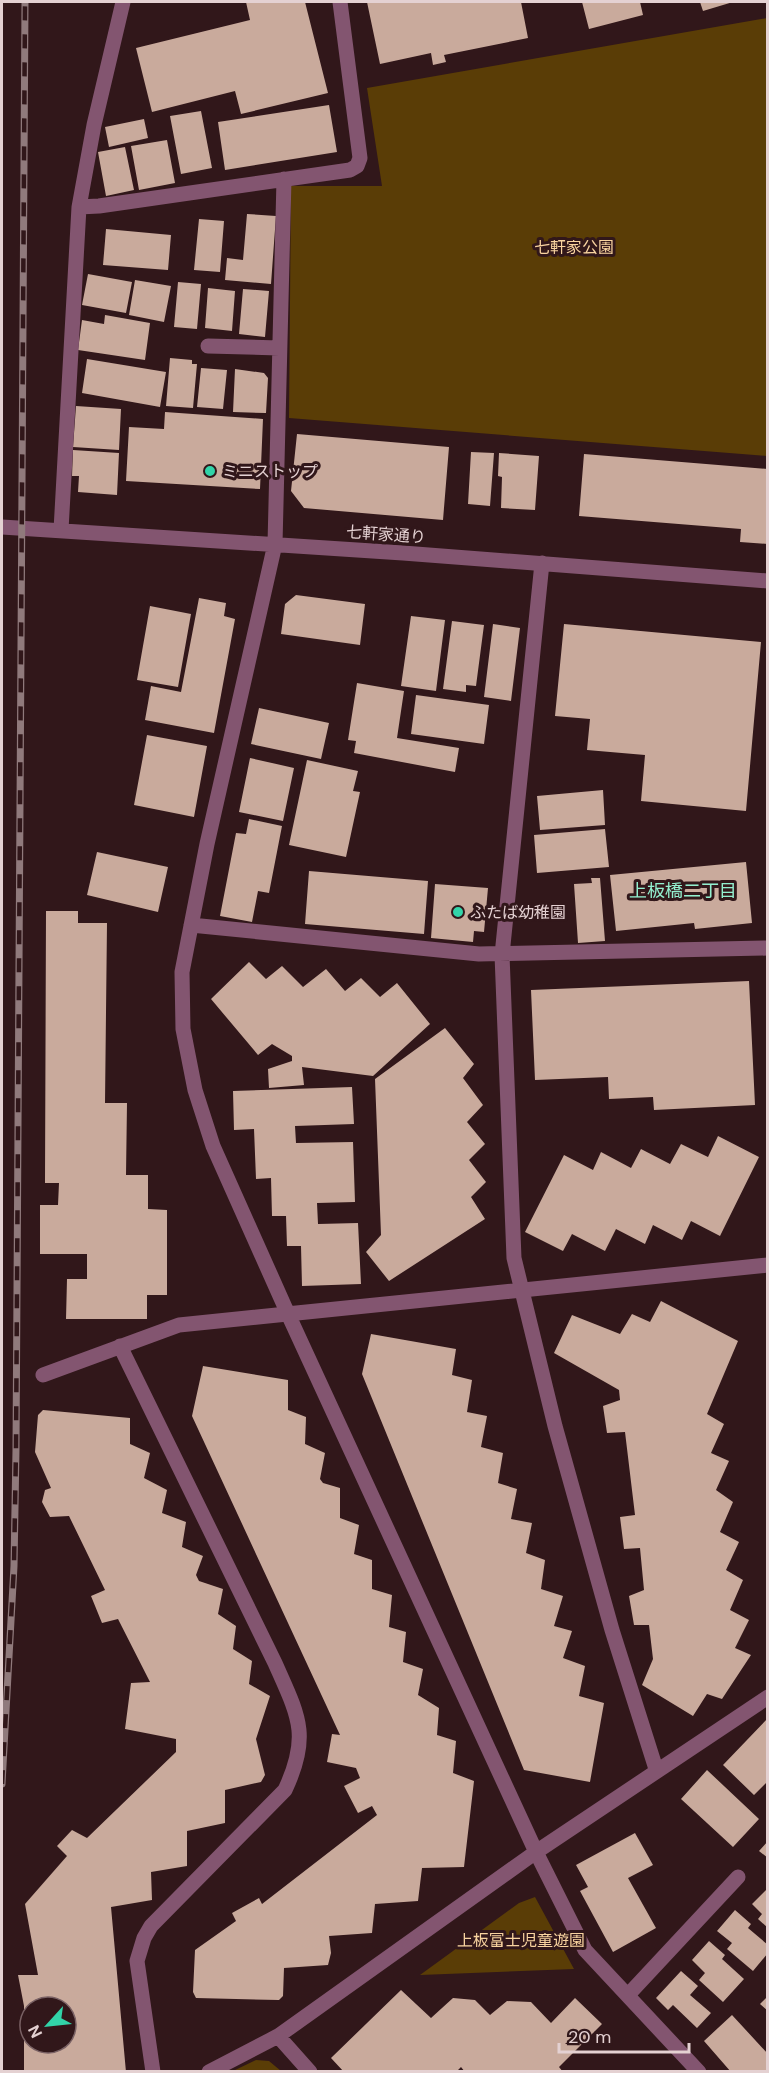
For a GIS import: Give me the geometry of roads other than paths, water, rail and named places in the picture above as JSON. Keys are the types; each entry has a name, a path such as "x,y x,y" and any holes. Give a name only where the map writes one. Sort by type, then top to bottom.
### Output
{"street":[{"path":"61,530 79,207 94,125 123,2"},
{"path":"79,207 350,170 357,166 360,158 340,2"},
{"path":"284,179 275,544 182,972 183,1029 195,1090 213,1146 288,1314 536,1852 585,1950 699,2072"},
{"path":"208,346 279,348"},
{"name":"七軒家通り","path":"2,527 275,544 768,581"},
{"path":"542,563 502,955 514,1258 555,1426 612,1630 656,1769"},
{"path":"191,925 502,955 768,948"},
{"path":"42,1375 179,1324 768,1265"},
{"path":"120,1346 275,1663 297,1711 301,1740 296,1766 285,1790 151,1926 144,1938 137,1961 153,2072"},
{"path":"209,2072 278,2036 536,1852 656,1769 768,1697"},
{"path":"628,1995 738,1877"},
{"path":"278,2036 310,2072"}],"railway":[{"path":"2,1784 14,1566 16,1449 25,2"}],"place":[{"name":"ミニストップ","path":"210,471"},
{"name":"ふたば幼稚園","path":"458,912"}],"district":[{"name":"上板橋二丁目","path":"683,891"}],"park label":[{"name":"七軒家公園","path":"574,247"},
{"name":"上板富士児童遊園","path":"521,1940"}]}
